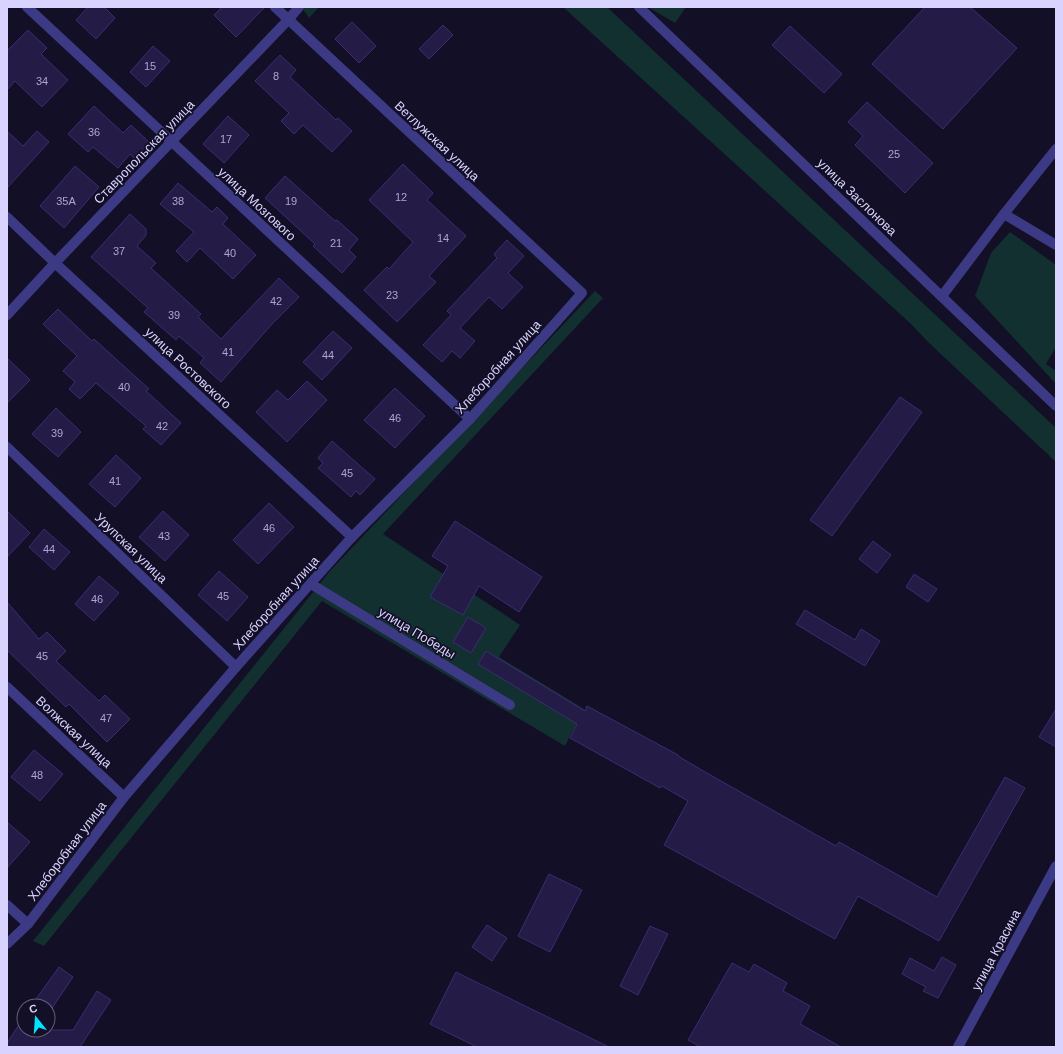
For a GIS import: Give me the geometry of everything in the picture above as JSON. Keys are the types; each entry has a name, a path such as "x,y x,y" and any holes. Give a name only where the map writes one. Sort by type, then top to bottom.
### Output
{"street":[{"name":"улица Мозгового","path":"27,7 470,419"},
{"name":"Ветлужская улица","path":"275,7 582,293"},
{"name":"Ставропольская улица","path":"7,315 299,7"},
{"name":"улица Заслонова","path":"639,7 1056,406"},
{"path":"942,296 1004,214 1056,149"},
{"path":"1004,214 1056,245"},
{"name":"улица Ростовского","path":"7,217 352,537"},
{"name":"Хлеборобная улица","path":"7,944 28,924 124,796 236,667 352,537 470,419 582,293"},
{"name":"Урупская улица","path":"7,448 236,667"},
{"name":"улица Победы","path":"311,584 510,705"},
{"name":"Волжская улица","path":"7,687 124,796"},
{"name":"улица Красина","path":"958,1047 1056,866"},
{"path":"7,905 28,924"}],"green space":[{"path":"305,7 319,7 309,18 303,9"},
{"path":"563,7 607,7 1056,428 1056,462 928,342 911,324"},
{"path":"648,7 686,7 675,23"},
{"path":"1010,232 1056,265 1056,347 1046,364 1056,371 1056,384 975,296 991,253"},
{"path":"595,291 603,298 383,534 520,625 499,657 584,709 565,746 322,601 44,946 33,941 330,571"}],"building":[{"path":"88,7 104,7 115,18 96,39 76,20"},
{"path":"222,7 265,7 236,37 214,15"},
{"path":"925,7 970,7 1017,48 943,129 872,64"},
{"path":"352,22 376,46 359,63 335,39"},
{"path":"443,25 453,35 429,59 419,49"},
{"path":"790,26 842,74 824,93 772,45"},
{"path":"28,30 47,48 41,54 68,80 42,107 15,81 7,90 7,51"},
{"path":"153,46 170,61 146,87 130,72"},
{"path":"280,55 296,70 290,77 336,120 338,118 352,131 332,152 303,125 294,134 281,121 289,113 255,81"},
{"path":"867,102 933,163 905,193 855,145 863,136 848,122"},
{"path":"94,106 123,133 131,125 152,145 137,161 130,154 118,168 93,147 88,152 68,134"},
{"path":"228,116 249,135 224,163 203,144"},
{"path":"7,131 23,146 37,131 49,142 7,188"},
{"path":"403,164 433,193 427,200 466,236 429,276 436,282 397,322 364,290 387,267 389,269 413,242 369,200"},
{"path":"75,166 99,187 64,228 40,206"},
{"path":"285,176 335,221 337,220 358,239 349,250 356,257 342,273 313,246 315,244 265,198"},
{"path":"178,183 212,212 217,207 228,218 223,224 256,255 233,279 200,248 187,262 176,251 194,232 160,204"},
{"path":"130,214 146,229 146,235 137,246 156,263 151,268 201,314 198,317 221,339 279,278 299,297 272,324 221,382 200,363 204,358 179,336 176,340 144,312 148,308 91,257"},
{"path":"507,240 524,256 508,273 523,287 502,309 489,297 460,328 475,341 460,358 452,351 442,362 423,345 451,315 447,311 497,258 494,254"},
{"path":"58,309 92,341 94,339 149,389 146,391 181,423 161,445 143,429 146,426 96,383 80,399 69,389 75,382 63,371 77,356 43,324"},
{"path":"333,331 352,348 322,380 303,362"},
{"path":"7,358 30,380 7,403"},
{"path":"307,381 327,400 287,442 256,412 277,390 288,400"},
{"path":"395,388 425,416 395,448 364,420"},
{"path":"900,397 922,412 832,536 810,520"},
{"path":"56,408 81,432 58,457 32,434"},
{"path":"332,441 375,479 360,495 356,491 351,497 318,468 323,463 318,458"},
{"path":"116,455 141,478 115,507 89,484"},
{"path":"269,503 294,527 258,564 233,540"},
{"path":"7,511 30,533 7,557"},
{"path":"163,511 189,535 165,561 139,537"},
{"path":"455,521 542,577 519,612 479,586 463,615 430,597 448,566 432,556"},
{"path":"44,529 70,552 54,570 29,547"},
{"path":"873,541 891,555 877,573 859,559"},
{"path":"219,571 248,597 227,621 198,595"},
{"path":"914,574 937,589 928,602 906,587"},
{"path":"99,576 119,593 94,621 75,604"},
{"path":"7,602 39,639 47,632 66,651 56,661 99,701 105,695 130,719 107,742 69,704 66,707 7,650"},
{"path":"805,610 855,640 861,629 880,641 865,666 796,624"},
{"path":"468,617 486,628 471,653 453,642"},
{"path":"486,651 585,711 587,706 678,755 705,772 836,846 839,842 937,897 1005,777 1025,788 939,941 858,896 835,939 664,845 688,801 662,786 660,788 570,738 577,724 478,664"},
{"path":"1056,709 1056,747 1039,737"},
{"path":"34,750 63,774 40,801 11,777"},
{"path":"7,822 30,842 7,868"},
{"path":"549,874 582,890 550,952 518,936"},
{"path":"487,925 507,938 492,961 472,947"},
{"path":"650,926 668,934 638,995 620,986"},
{"path":"942,957 956,965 938,998 923,991 926,987 902,974 910,958 934,971"},
{"path":"732,963 749,972 754,964 787,983 783,991 810,1006 800,1024 841,1047 701,1047 688,1040"},
{"path":"59,967 73,977 56,1002 56,998 37,998"},
{"path":"456,972 609,1047 477,1047 430,1024"},
{"path":"97,991 111,1000 80,1047 7,1047 7,1043 16,1029 16,1038 56,1038 56,1030 73,1030"}]}
